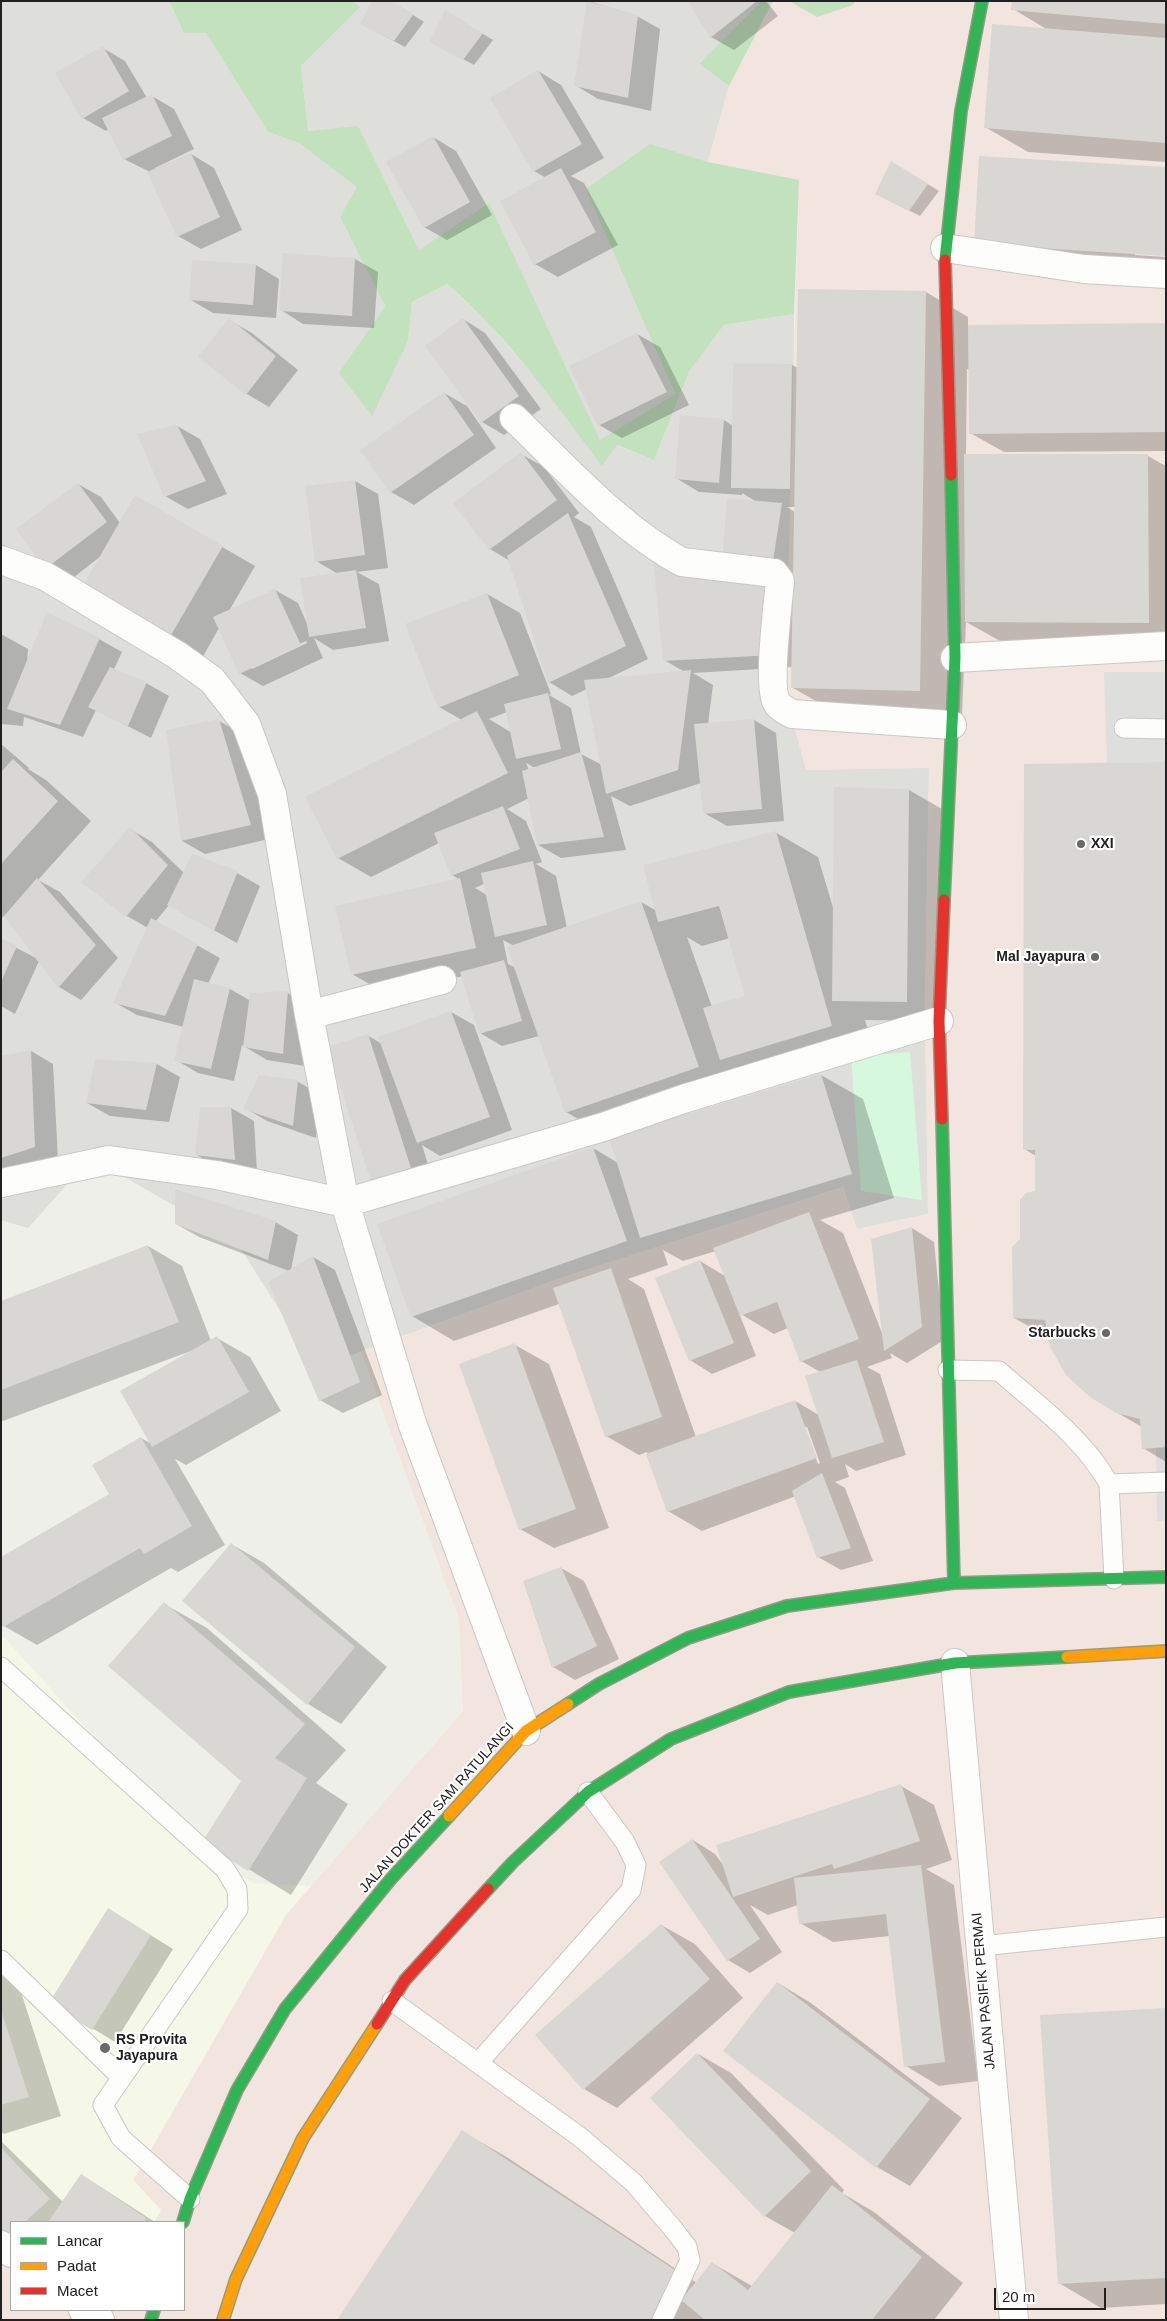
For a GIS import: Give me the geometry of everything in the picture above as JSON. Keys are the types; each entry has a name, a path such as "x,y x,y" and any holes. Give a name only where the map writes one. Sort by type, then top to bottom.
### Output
{"main road":[{"path":"954,1583 939,1021 955,658 946,248 961,111 982,1"},
{"name":"JALAN DOKTER SAM RATULANGI","path":"183,2221 190,2199 237,2090 285,2010 390,1880 526,1731 599,1684 688,1638 787,1606 954,1583 1166,1577"},
{"path":"223,2320 236,2280 303,2138 405,1980 513,1862 588,1792 671,1739 789,1692 955,1663 1166,1651"}],"street":[{"path":"946,248 1084,269 1166,274"},
{"path":"514,418 610,508 637,532 668,555 682,562 774,573 780,581 772,670 776,702 782,709 792,714 952,725"},
{"path":"1,560 45,576 177,655 212,680 246,724 272,794 309,1015 345,1203 412,1423 526,1731"},
{"path":"955,658 1166,646"},
{"path":"309,1015 442,980"},
{"path":"1,1182 109,1160 217,1175 345,1203 603,1127 683,1099 939,1021"},
{"name":"JALAN PASIFIK PERMAI","path":"955,1663 1014,2320"},
{"path":"85,2311 100,2320"}],"lane":[{"path":"1124,728 1166,728"},
{"path":"948,1370 999,1371 1079,1443 1098,1464 1109,1484 1114,1579"},
{"path":"1109,1484 1166,1482"},
{"path":"1,1667 225,1869 237,1889 238,1909 103,2105 121,2138 190,2199"},
{"path":"478,2063 631,1890 636,1865 625,1842 588,1792"},
{"path":"980,1946 1166,1927"},
{"path":"1,1960 121,2077"},
{"path":"392,2001 580,2137 634,2182 687,2247 690,2260 662,2320"}],"shaded area":[{"path":"1,1 169,1 184,33 206,33 268,132 299,143 358,187 340,217 385,306 340,373 371,415 408,341 412,302 447,284 486,320 541,384 602,465 616,445 654,460 689,372 724,325 794,314 793,474 806,770 929,767 925,1012 928,1214 857,1229 843,1187 558,1279 316,1368 236,1241 91,1158 28,1228 1,1220"},
{"path":"353,1 761,1 699,64 729,86 708,162 650,145 587,189 675,394 600,441 489,204 419,250 358,127 308,131 301,66 359,7"},
{"path":"773,1 789,1 817,17 853,5 855,1 1166,1 1166,2320 97,2320 102,2311 185,2311 185,2221 155,2221 161,2210 133,2181 286,1915 463,1711 459,1619 361,1352 558,1279 843,1187 857,1229 928,1214 925,1012 929,768 806,770 785,694 799,181 708,162 729,86"},
{"path":"1104,672 1166,672 1166,762 1107,763"},
{"path":"1166,1447 1166,1521 1157,1521 1156,1448"},
{"name":"RS Provita Jayapura","path":"1,1634 194,1847 253,1883 311,1886 286,1915 133,2180 161,2210 155,2221 10,2221 10,2261 1,2255"},
{"path":"1,2255 10,2261 10,2311 78,2311 91,2320 1,2320"}],"green space":[{"path":"169,1 353,1 360,7 301,66 308,131 358,126 419,250 489,203 600,440 675,394 586,189 650,144 708,162 799,180 794,314 724,325 689,372 654,460 617,445 602,466 529,370 490,325 447,284 412,302 408,341 372,416 339,373 385,306 340,217 357,187 299,143 268,132 206,33 184,33"},
{"path":"761,1 773,1 729,86 699,64"},
{"path":"789,1 855,1 853,5 817,17"},
{"path":"910,1052 922,1200 861,1191 851,1057"}],"building":[{"path":"372,1 392,1 413,15 394,41 360,24"},
{"path":"587,1 638,15 628,98 574,86"},
{"path":"688,1 757,1 710,38"},
{"path":"1012,1 1166,1 1166,24 1011,10"},
{"path":"445,10 483,33 463,60 429,42"},
{"path":"992,24 1166,38 1166,143 984,128"},
{"path":"103,46 129,91 82,119 55,73"},
{"path":"538,70 582,144 533,172 490,98"},
{"path":"152,94 172,136 123,160 102,118"},
{"path":"433,136 470,202 424,228 386,162"},
{"path":"191,153 220,217 177,237 147,172"},
{"path":"979,156 1166,167 1166,256 974,244"},
{"path":"891,161 928,184 909,211 875,194"},
{"path":"561,168 596,232 534,265 500,201"},
{"path":"283,253 355,258 352,316 279,311"},
{"path":"192,260 256,264 253,305 189,300"},
{"path":"798,289 926,291 920,691 791,688"},
{"path":"229,318 276,356 246,395 198,357"},
{"path":"463,318 519,396 481,423 425,346"},
{"path":"1166,323 1166,432 969,434 968,325"},
{"path":"637,333 667,392 598,426 569,366"},
{"path":"733,363 792,364 790,489 731,488"},
{"path":"444,392 474,435 390,493 360,450"},
{"path":"680,415 724,419 719,483 675,479"},
{"path":"177,425 206,481 164,497 137,434"},
{"path":"521,452 557,500 489,550 453,503"},
{"path":"964,454 1148,454 1149,623 965,622"},
{"path":"355,480 365,555 315,562 305,486"},
{"path":"78,483 107,522 45,569 16,529"},
{"path":"135,495 223,546 167,642 80,591"},
{"path":"727,498 782,503 773,561 722,561"},
{"path":"568,513 626,646 548,683 507,556"},
{"path":"653,560 770,576 773,655 663,661"},
{"path":"356,570 366,628 309,637 300,578"},
{"path":"275,589 301,645 239,674 213,617"},
{"path":"487,593 519,675 438,708 405,624"},
{"path":"47,612 100,638 60,725 7,709"},
{"path":"110,667 147,682 128,726 88,707"},
{"path":"691,670 678,770 606,794 584,680"},
{"path":"548,693 561,749 516,759 504,704"},
{"path":"477,711 508,773 337,859 305,797"},
{"path":"219,719 251,825 181,841 166,730"},
{"path":"754,719 762,809 703,814 694,724"},
{"path":"581,752 604,837 537,845 522,771"},
{"path":"13,759 58,801 1,864 1,772"},
{"name":"Mal Jayapura","path":"1166,762 1166,1447 1142,1449 1140,1419 1116,1413 1090,1397 1066,1375 1050,1347 1045,1320 1013,1318 1012,1247 1020,1239 1020,1200 1026,1193 1035,1191 1035,1150 1023,1150 1024,764"},
{"path":"834,787 909,789 907,1002 832,1001"},
{"path":"503,806 520,849 451,876 434,833"},
{"path":"130,827 168,865 126,917 81,882"},
{"path":"776,831 832,1026 720,1060 703,1008 745,996 719,906 658,922 643,865"},
{"path":"192,854 238,871 214,931 167,905"},
{"path":"533,861 547,925 495,937 481,873"},
{"path":"37,878 96,945 58,988 4,916"},
{"path":"460,878 476,948 351,975 335,906"},
{"path":"641,901 699,1067 565,1113 507,947"},
{"path":"151,918 198,944 165,1016 113,1003"},
{"path":"1,938 17,946 1,982"},
{"path":"504,960 522,1021 479,1034 460,972"},
{"path":"194,979 230,988 211,1069 174,1061"},
{"path":"288,991 283,1054 243,1047 250,993"},
{"path":"451,1011 490,1117 417,1143 378,1037"},
{"path":"368,1034 411,1168 371,1181 327,1047"},
{"path":"31,1050 35,1147 1,1158 1,1056"},
{"path":"95,1059 157,1063 146,1110 86,1103"},
{"path":"821,1074 852,1174 640,1238 609,1137"},
{"path":"259,1075 298,1080 293,1126 243,1109"},
{"path":"200,1107 231,1107 235,1160 195,1155"},
{"path":"593,1147 627,1241 411,1317 377,1224"},
{"path":"175,1189 276,1221 268,1260 175,1224"},
{"path":"809,1212 859,1339 800,1362 777,1302 740,1316 713,1248"},
{"path":"912,1227 922,1327 884,1351 871,1239"},
{"path":"148,1245 179,1322 1,1390 1,1301"},
{"path":"313,1256 360,1382 319,1401 268,1282"},
{"path":"700,1260 734,1343 689,1361 655,1278"},
{"path":"611,1268 662,1417 605,1437 553,1288"},
{"path":"217,1336 249,1392 152,1447 120,1391"},
{"path":"515,1343 576,1509 519,1530 459,1364"},
{"path":"857,1360 884,1442 832,1458 805,1376"},
{"path":"795,1400 817,1458 667,1512 646,1454"},
{"path":"141,1437 192,1526 144,1554 140,1548 3,1627 1,1624 1,1557 109,1494 92,1465"},
{"path":"822,1473 851,1548 817,1558 792,1491"},
{"path":"231,1543 355,1647 307,1705 182,1601"},
{"path":"561,1567 597,1646 552,1668 523,1581"},
{"path":"164,1602 305,1724 275,1758 307,1778 248,1871 202,1842 241,1781 108,1666"},
{"path":"901,1784 920,1841 834,1869 832,1864 733,1897 716,1845"},
{"path":"692,1839 760,1939 727,1961 659,1862"},
{"path":"921,1865 945,2062 904,2067 886,1914 799,1924 794,1878"},
{"path":"108,1908 151,1935 92,2030 49,2003"},
{"path":"661,1924 710,1979 583,2090 535,2035"},
{"path":"777,1982 930,2099 876,2168 723,2051"},
{"path":"1166,2008 1166,2278 1058,2284 1040,2015"},
{"path":"1,2014 29,2097 1,2105"},
{"path":"697,2053 811,2171 764,2217 650,2098"},
{"path":"462,2130 681,2274 651,2320 337,2320"},
{"path":"1,2148 50,2199 26,2221 10,2221 10,2236 1,2234"},
{"path":"81,2174 146,2218 144,2221 49,2221"},
{"path":"832,2185 922,2257 872,2320 705,2320 681,2300 712,2262 748,2290"}],"traffic: fast":[{"path":"945,260 961,111 982,1"},
{"path":"944,900 955,658 951,475"},
{"path":"942,1119 954,1583"},
{"path":"568,1704 599,1684 688,1638 787,1606 954,1583 1166,1577"},
{"path":"488,1889 513,1862 588,1792 671,1739 789,1692 955,1663 1067,1657"},
{"path":"183,2221 190,2199 237,2090 285,2009 390,1880 449,1816"},
{"path":"151,2320 154,2311"}],"traffic: slow":[{"path":"1067,1657 1166,1651"},
{"path":"449,1816 526,1731 568,1704"},
{"path":"223,2320 236,2279 303,2138 377,2024"}],"traffic: jam":[{"path":"945,260 951,475"},
{"path":"942,1119 939,1021 944,900"},
{"path":"377,2024 405,1980 488,1889"}],"place":[{"name":"XXI","path":"1081,844"},
{"name":"Mal Jayapura","path":"1095,957"},
{"name":"Starbucks","path":"1106,1333"},
{"name":"RS Provita Jayapura","path":"105,2048"}]}
